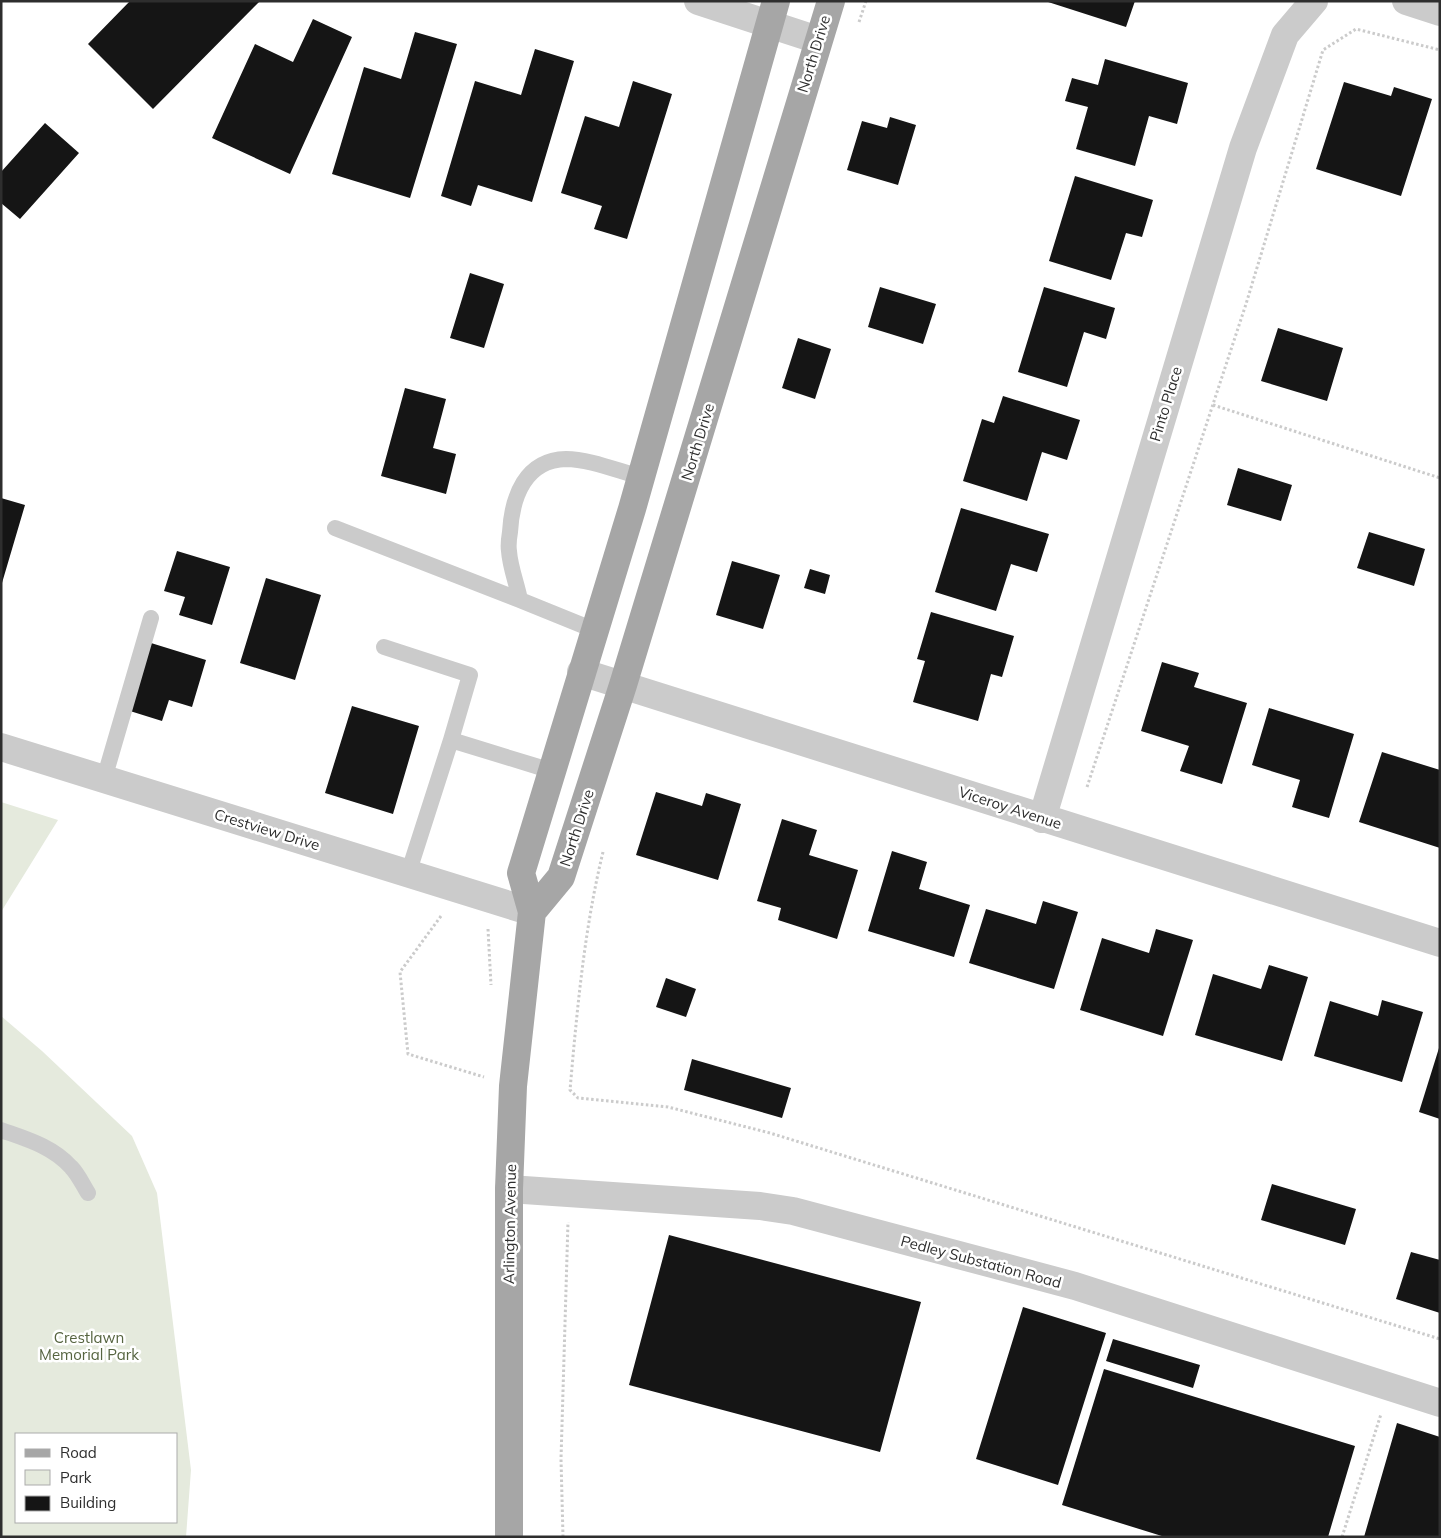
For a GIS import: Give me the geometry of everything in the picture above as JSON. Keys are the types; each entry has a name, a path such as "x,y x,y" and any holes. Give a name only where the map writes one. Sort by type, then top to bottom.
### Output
{"main road":[{"name":"North Drive","path":"532,912 561,877 623,686 830,1"},
{"path":"532,912 521,873 641,477 773,13"},
{"name":"Arlington Avenue","path":"509,1537 509,1189 513,1086 532,912"}],"street":[{"path":"698,1 773,13 818,40"},
{"name":"Pinto Place","path":"1042,818 1243,148 1285,35 1314,1"},
{"path":"1406,1 1440,12"},
{"name":"Viceroy Avenue","path":"581,672 1440,943"},
{"name":"Crestview Drive","path":"1,747 532,912"},
{"name":"Pedley Substation Road","path":"509,1189 760,1206 793,1211 1074,1286 1440,1404"}],"lane":[{"path":"520,600 509,551 510,523 514,499 530,474 549,462 566,459 583,461 641,477"},
{"path":"335,528 594,630"},
{"path":"104,779 151,618"},
{"path":"384,647 470,675 408,874"},
{"path":"451,740 552,771"},
{"path":"1,1130 38,1143 57,1154 72,1168 88,1193"}],"path":[{"path":"857,30 866,1"},
{"path":"1087,787 1246,304 1324,50 1356,29 1440,50"},
{"path":"1213,405 1440,478"},
{"path":"605,847 598,874 579,991 570,1090 578,1098 668,1106 770,1133 1440,1339"},
{"path":"461,890 400,972 408,1054 513,1086"},
{"path":"488,926 492,993"},
{"path":"563,1537 561,1459 568,1193"},
{"path":"1342,1537 1390,1387"}],"green space":[{"path":"1,802 58,820 1,912"},
{"name":"Crestlawn Memorial Park","path":"1,1016 42,1051 132,1136 157,1193 191,1470 186,1537 1,1537"}],"building":[{"path":"130,1 260,1 153,109 88,44"},
{"path":"1045,1 1135,1 1126,27"},
{"path":"313,19 352,37 290,174 212,138 255,44 293,62"},
{"path":"415,32 457,44 410,198 332,174 364,67 401,79"},
{"path":"535,49 574,61 532,202 478,185 471,206 441,196 475,81 521,95"},
{"path":"1105,59 1188,83 1177,124 1149,116 1135,166 1076,149 1088,107 1065,101 1072,78 1098,85"},
{"path":"633,81 672,94 627,239 594,229 602,206 561,193 585,116 619,127"},
{"path":"1344,82 1391,96 1394,87 1432,99 1401,196 1316,169"},
{"path":"890,117 916,125 898,185 847,170 862,121 887,128"},
{"path":"45,123 79,153 20,219 1,203 1,172"},
{"path":"1075,176 1153,200 1142,237 1126,233 1111,280 1049,261"},
{"path":"470,273 504,284 484,348 450,338"},
{"path":"880,287 936,304 923,344 868,327"},
{"path":"1044,287 1115,308 1106,339 1084,332 1067,387 1018,372"},
{"path":"1278,328 1343,348 1327,401 1261,381"},
{"path":"798,338 831,349 815,399 782,388"},
{"path":"405,388 446,399 433,448 456,454 446,494 381,476"},
{"path":"1003,396 1080,420 1067,460 1042,452 1027,501 963,481 982,419 994,423"},
{"path":"1238,468 1292,485 1281,521 1227,505"},
{"path":"1,498 25,505 2,583 1,583"},
{"path":"961,508 1049,534 1037,572 1011,564 996,611 935,592"},
{"path":"1369,532 1425,549 1414,586 1357,568"},
{"path":"177,551 230,567 212,625 179,615 185,597 164,591"},
{"path":"732,561 780,575 763,629 716,615"},
{"path":"810,569 830,575 825,594 804,588"},
{"path":"266,578 321,595 295,680 240,663"},
{"path":"931,612 1014,636 1002,677 991,674 978,721 913,702 925,661 917,659"},
{"path":"151,643 206,660 192,707 169,700 162,721 130,711"},
{"path":"1162,662 1199,673 1194,687 1247,703 1222,784 1180,771 1189,746 1141,731"},
{"path":"352,706 419,726 393,814 325,793"},
{"path":"1269,708 1354,734 1329,818 1292,807 1300,780 1252,765"},
{"path":"1382,752 1440,770 1440,848 1359,822"},
{"path":"656,792 702,806 706,793 741,804 718,880 636,855"},
{"path":"782,819 817,830 809,855 858,870 837,939 778,920 781,908 757,901"},
{"path":"892,851 927,862 919,889 970,905 954,957 868,931"},
{"path":"1043,901 1078,912 1054,989 969,963 986,909 1036,924"},
{"path":"1156,929 1193,940 1163,1036 1080,1010 1102,938 1149,953"},
{"path":"1269,965 1308,977 1282,1061 1195,1035 1213,974 1261,989"},
{"path":"666,978 696,989 686,1017 656,1007"},
{"path":"1382,1000 1423,1012 1402,1082 1314,1056 1330,1001 1378,1016"},
{"path":"1440,1048 1440,1119 1419,1112"},
{"path":"692,1059 791,1088 782,1118 684,1090"},
{"path":"1272,1184 1356,1209 1345,1245 1261,1220"},
{"path":"669,1235 921,1302 880,1452 629,1385"},
{"path":"1411,1252 1440,1260 1440,1313 1396,1299"},
{"path":"1023,1307 1106,1333 1058,1485 976,1459"},
{"path":"1113,1339 1200,1365 1193,1388 1106,1361"},
{"path":"1104,1369 1355,1446 1328,1537 1165,1537 1062,1505"},
{"path":"1397,1423 1440,1437 1440,1537 1364,1537"}]}
